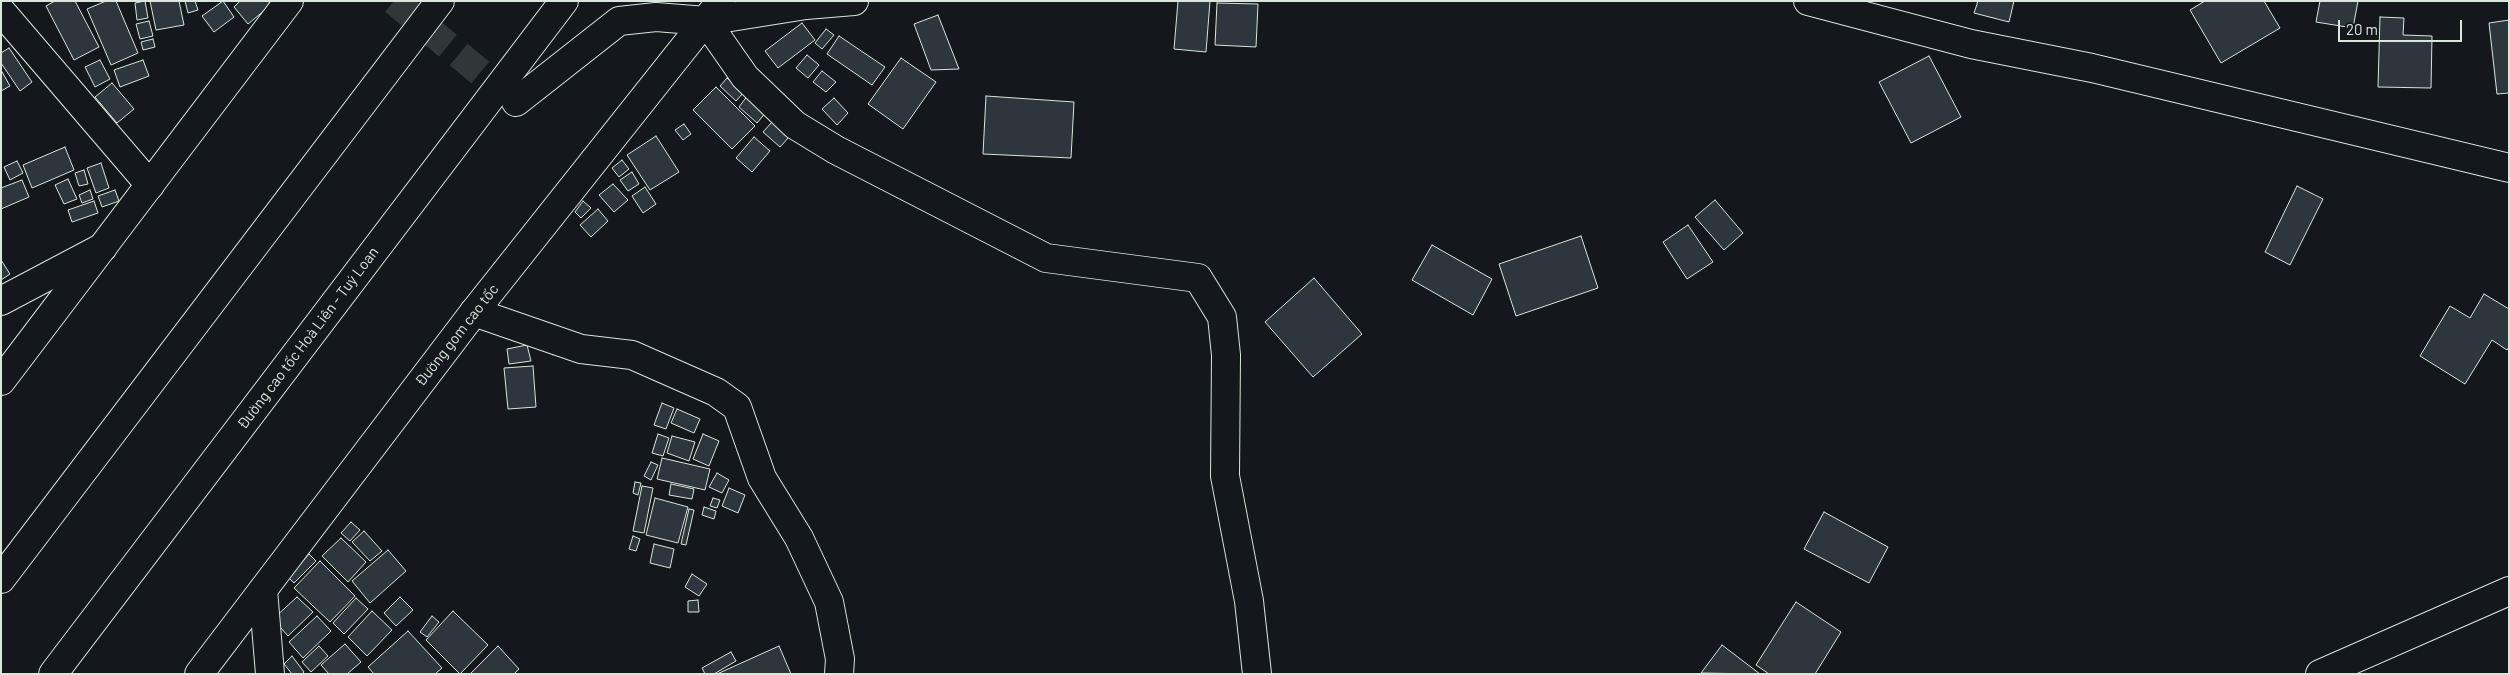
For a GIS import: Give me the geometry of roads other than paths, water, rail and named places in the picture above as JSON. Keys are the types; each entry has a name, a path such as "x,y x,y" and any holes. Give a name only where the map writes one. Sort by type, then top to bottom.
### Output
{"main road":[{"path":"1,381 289,1"},
{"path":"1,579 440,1"},
{"name":"Đường cao tốc Hoà Liên - Tuý Loan","path":"53,674 564,1"},
{"path":"516,102 619,21 714,11 854,1"},
{"path":"1808,1 1971,44 2092,68 2509,168"},
{"path":"1,10 150,185"},
{"path":"714,11 745,77 795,125 853,159 1046,258 1198,278 1222,317 1226,355 1225,476 1248,601 1257,674"},
{"name":"Đường gom cao tốc","path":"199,674 474,312 714,11"},
{"path":"1,301 103,247"},
{"path":"474,312 581,349 632,355 716,392 738,407 762,478 800,538 829,602 840,659 840,674"},
{"path":"263,590 270,674"},
{"path":"2320,674 2509,591"}],"tunnel":[{"path":"394,1 516,102"}]}
